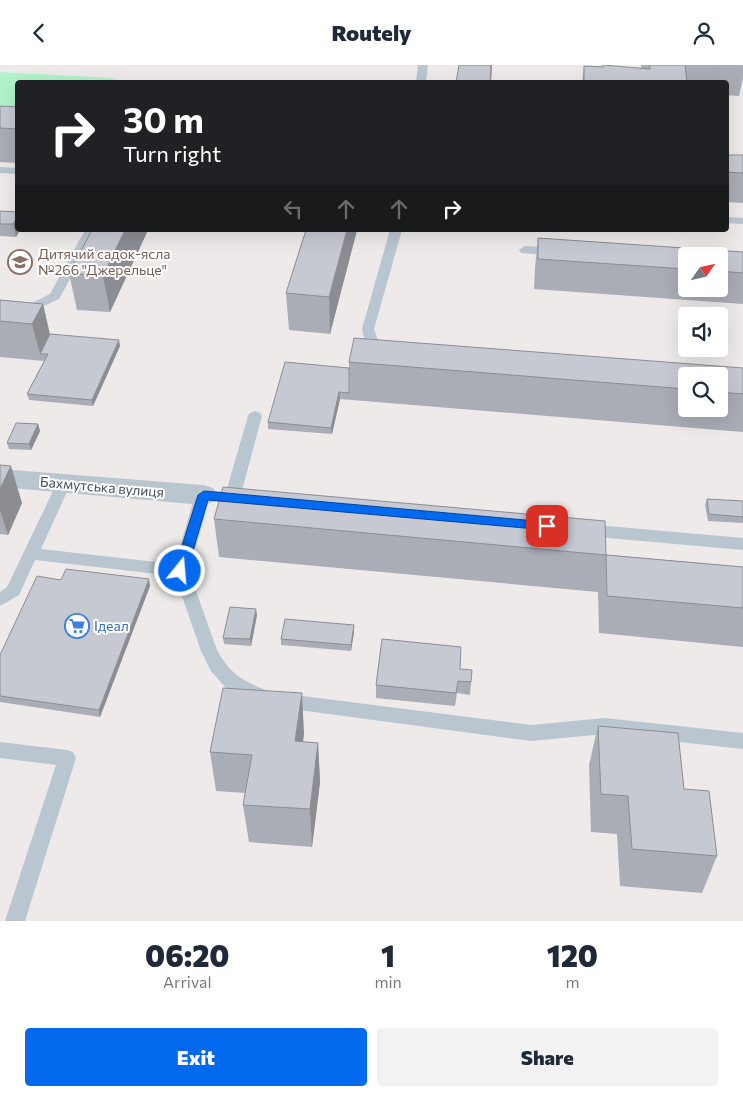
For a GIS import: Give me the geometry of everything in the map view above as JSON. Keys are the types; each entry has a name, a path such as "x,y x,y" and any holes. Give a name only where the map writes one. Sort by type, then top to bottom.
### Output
{"street":[{"name":"Бахмутська вулиця","path":"0,478 63,485 204,495"}],"lane":[{"path":"421,80 423,65"},
{"path":"0,170 15,171"},
{"path":"729,219 743,221"},
{"path":"0,309 17,310 31,308 54,296 89,232"},
{"path":"395,232 368,329 368,335 378,347 397,354"},
{"path":"525,250 572,252"},
{"path":"232,498 255,416"},
{"path":"0,600 13,591 63,485"},
{"path":"252,499 204,495 180,571 209,651 217,666 232,683 269,699 531,733 605,726 743,741"},
{"path":"566,528 743,544"},
{"path":"31,554 180,571"},
{"path":"0,750 68,758 15,921"}],"green space":[{"path":"0,72 111,78 118,80 15,80 15,117 0,116"}],"building":[{"path":"459,65 491,65 490,80 456,80"},
{"path":"603,65 650,69 650,65 685,65 687,80 584,80 584,66 603,67"},
{"path":"0,106 15,107 15,129 0,128"},
{"path":"729,155 743,155 743,173 729,172"},
{"path":"0,211 15,212 13,224 0,224"},
{"path":"91,232 124,232 103,276 69,273"},
{"path":"305,232 346,232 329,297 286,293"},
{"path":"538,238 678,248 678,268 538,259"},
{"path":"728,251 743,252 743,273 728,272"},
{"path":"0,300 43,304 32,324 0,321"},
{"path":"50,334 119,340 92,400 27,394 48,354 40,354"},
{"path":"354,338 743,368 743,394 728,393 728,367 678,367 678,388 349,362"},
{"path":"285,362 349,368 349,393 339,392 331,428 268,422"},
{"path":"16,423 38,424 29,444 7,443"},
{"path":"0,465 11,466 0,489"},
{"path":"223,487 605,521 606,555 214,519"},
{"path":"707,499 743,501 743,517 709,514"},
{"path":"606,555 743,567 743,608 607,596"},
{"name":"Ідеал","path":"66,569 149,579 99,710 0,696 0,655 37,576 61,580"},
{"path":"230,607 256,609 250,639 223,638"},
{"path":"285,619 354,625 351,645 281,639"},
{"path":"382,639 461,647 460,669 472,670 471,682 458,681 456,693 376,685"},
{"path":"223,688 302,693 295,741 318,743 310,809 243,805 252,755 210,752"},
{"path":"598,726 678,733 684,789 709,791 717,856 632,849 628,796 601,794"}],"place":[{"name":"Дитячий садок-ясла №266 \"Джерельце\"","path":"20,262"},
{"name":"Ідеал","path":"77,626"}],"route":[{"path":"180,571 204,495 547,526"}]}
